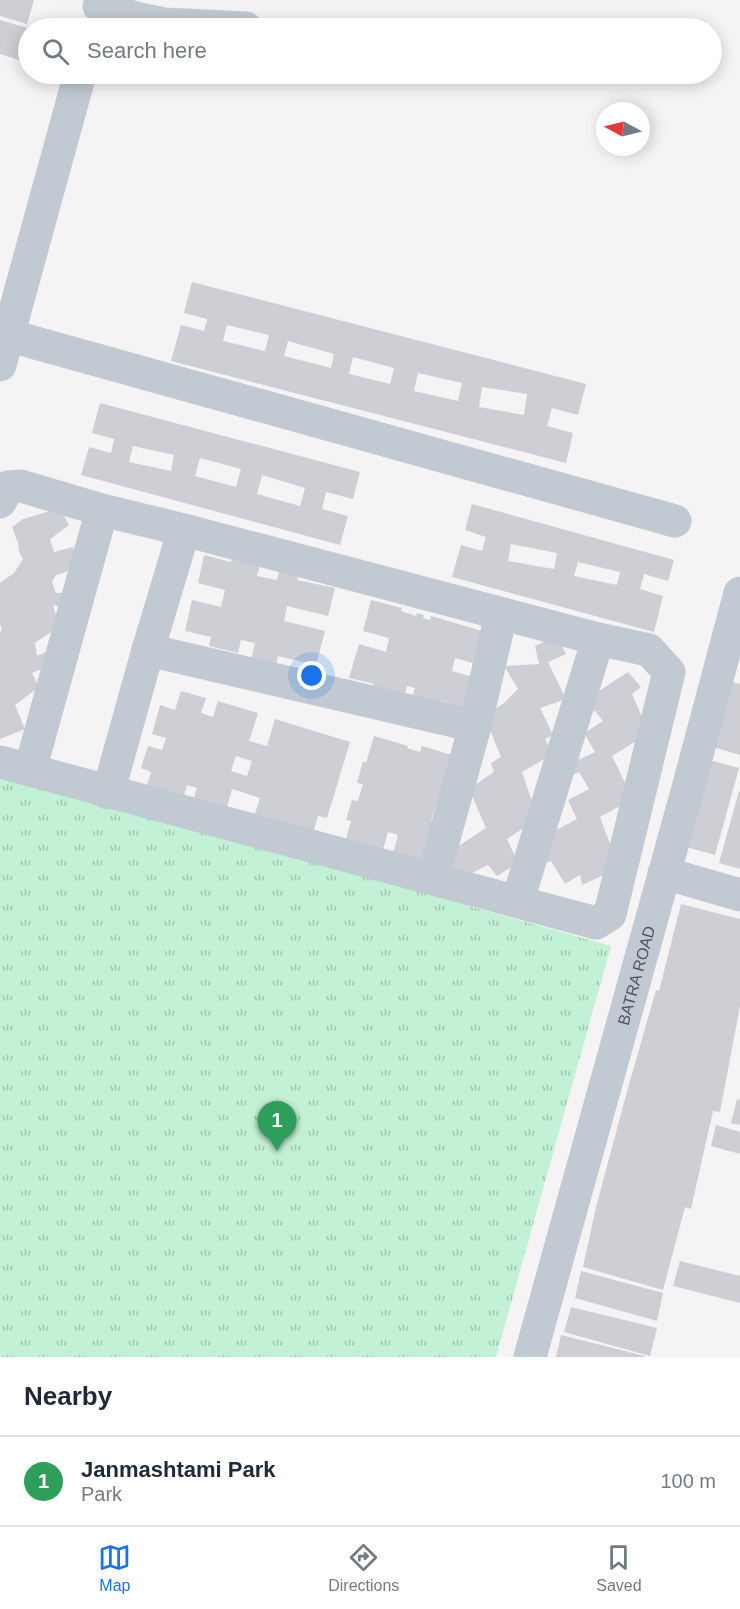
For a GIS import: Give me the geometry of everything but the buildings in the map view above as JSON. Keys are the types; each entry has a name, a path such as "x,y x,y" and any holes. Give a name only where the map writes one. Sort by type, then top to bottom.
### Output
{"street":[{"path":"97,11 135,18"},
{"path":"77,84 3,345 675,520"},
{"path":"0,502 8,487 21,486 102,510 501,615 649,650 669,672 610,914 596,923 518,900 108,793 15,766 102,510"},
{"path":"108,793 184,530"},
{"name":"BATRA ROAD","path":"530,1357 664,873 732,652 740,593"},
{"path":"433,878 475,726 501,615"},
{"path":"518,900 598,639"},
{"path":"148,650 475,726"},
{"path":"664,873 740,895"}],"green space":[{"path":"0,773 611,946 496,1357 0,1357"}],"place":[{"name":"Janmashtami Park","path":"277,1151"}]}
